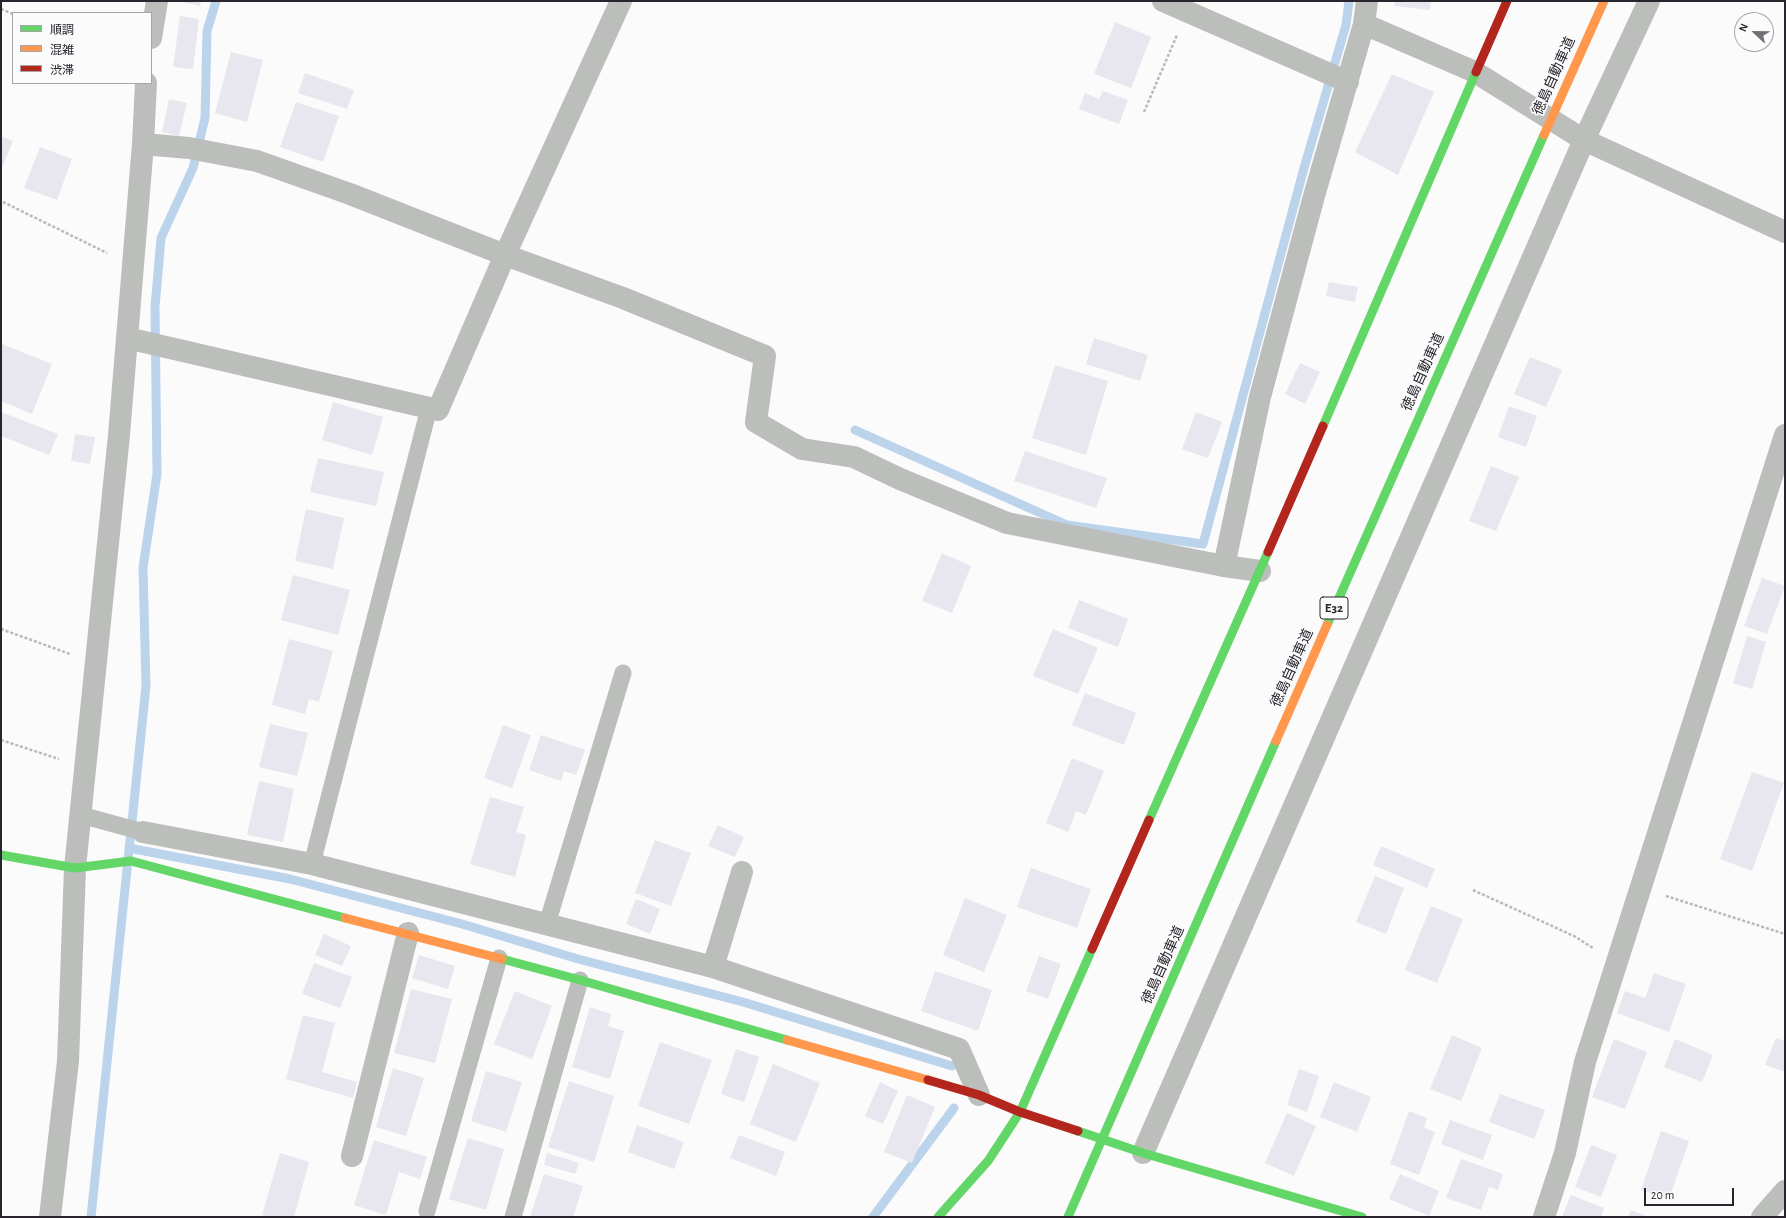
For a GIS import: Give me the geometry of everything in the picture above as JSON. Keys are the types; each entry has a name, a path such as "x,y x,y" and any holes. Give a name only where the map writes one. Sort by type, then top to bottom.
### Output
{"main road":[{"path":"938,1217 988,1161 1020,1112 1260,571 1507,1"},
{"name":"徳島自動車道","path":"1068,1217 1360,549 1604,1"},
{"path":"1,855 75,868 131,861 499,958 979,1095 1020,1112 1143,1153 1362,1217"}],"street":[{"path":"152,32 157,1"},
{"path":"147,343 438,410 505,256 621,1"},
{"path":"1163,1 1336,77"},
{"path":"1224,566 1260,397 1314,196 1336,77 1364,24 1367,1"},
{"path":"1143,1153 1584,140 1649,1"},
{"path":"1364,24 1475,72 1584,140 1785,232"},
{"path":"50,1217 68,1061 75,868 119,435 147,343 133,265 143,144 146,84"},
{"path":"143,144 198,150 257,161 350,194 505,256 623,298 765,356 756,422 802,449 854,457 900,479 1007,522 1224,566 1260,571"},
{"path":"1544,1217 1565,1153 1585,1062 1785,436"},
{"path":"143,832 312,864 713,967 959,1048 979,1095"},
{"path":"713,967 742,872"},
{"path":"352,1156 408,934"},
{"path":"1772,1209 1785,1191"}],"lane":[{"path":"312,864 429,408"},
{"path":"547,924 623,673"},
{"path":"81,815 143,832"},
{"path":"427,1211 499,958"},
{"path":"513,1217 580,980"}],"path":[{"path":"1,9 12,14"},
{"path":"1144,112 1188,12"},
{"path":"3,202 133,265"},
{"path":"1,629 96,663"},
{"path":"1,740 85,768"},
{"path":"1641,888 1785,934"},
{"path":"1473,890 1574,936 1617,963"}],"building":[{"path":"177,1 201,1 200,6"},
{"path":"1395,1 1431,1 1430,10 1394,6"},
{"path":"180,16 199,19 193,69 173,67"},
{"path":"1115,22 1151,37 1131,88 1094,74"},
{"path":"231,52 263,60 247,122 215,113"},
{"path":"305,73 354,90 347,109 298,93"},
{"path":"1392,74 1434,92 1398,175 1355,152"},
{"path":"1103,91 1128,100 1119,124 1079,109 1085,93 1099,99"},
{"path":"169,99 187,103 179,136 162,132"},
{"path":"296,102 339,116 323,162 280,147"},
{"path":"1,136 13,141 1,170"},
{"path":"40,147 72,159 57,200 24,188"},
{"path":"1329,282 1358,287 1355,302 1326,296"},
{"path":"1094,338 1148,355 1140,381 1086,364"},
{"path":"2,344 52,364 32,414 1,401"},
{"path":"1530,357 1562,370 1546,407 1514,394"},
{"path":"1300,363 1320,372 1305,404 1285,394"},
{"path":"1055,365 1108,381 1086,455 1032,438"},
{"path":"333,402 383,417 372,455 322,440"},
{"path":"1509,406 1537,416 1526,447 1498,437"},
{"path":"1,412 58,434 49,455 1,436"},
{"path":"1196,412 1222,422 1208,458 1182,449"},
{"path":"75,434 95,437 90,464 71,461"},
{"path":"1025,451 1107,478 1096,508 1014,481"},
{"path":"318,458 384,472 376,506 310,492"},
{"path":"1491,466 1519,477 1496,531 1469,521"},
{"path":"306,509 344,518 333,569 295,561"},
{"path":"942,553 971,566 952,613 922,601"},
{"path":"293,575 350,590 338,635 281,620"},
{"path":"1762,578 1785,586 1767,634 1744,626"},
{"path":"1079,600 1128,619 1118,647 1068,628"},
{"path":"1053,629 1098,648 1078,694 1033,676"},
{"path":"1747,636 1766,642 1752,689 1733,683"},
{"path":"289,639 333,651 319,702 309,699 305,714 272,705"},
{"path":"1085,693 1136,713 1124,745 1072,725"},
{"path":"270,724 308,733 297,776 259,767"},
{"path":"503,725 531,735 512,788 484,778"},
{"path":"541,735 585,750 576,775 564,771 561,781 529,770"},
{"path":"1072,758 1104,771 1086,815 1076,811 1068,832 1046,823"},
{"path":"1752,772 1784,783 1752,871 1720,859"},
{"path":"259,781 294,789 283,842 247,835"},
{"path":"490,797 524,807 516,832 526,835 515,877 470,864"},
{"path":"718,825 744,837 735,857 708,846"},
{"path":"655,840 691,853 671,906 635,893"},
{"path":"1381,846 1435,869 1427,888 1373,865"},
{"path":"1031,868 1091,889 1077,928 1017,907"},
{"path":"1375,876 1404,888 1386,934 1356,922"},
{"path":"965,898 1007,915 984,972 943,955"},
{"path":"636,899 660,909 650,934 626,924"},
{"path":"1431,906 1463,919 1437,983 1405,970"},
{"path":"324,934 351,946 342,966 315,955"},
{"path":"419,955 455,966 448,989 412,978"},
{"path":"1039,956 1061,964 1048,999 1026,991"},
{"path":"314,963 352,977 340,1008 302,994"},
{"path":"935,971 992,990 978,1031 921,1011"},
{"path":"1654,973 1686,984 1669,1032 1617,1013 1625,991 1645,998"},
{"path":"411,989 452,999 435,1063 394,1053"},
{"path":"515,991 552,1006 532,1059 494,1044"},
{"path":"590,1007 611,1014 608,1026 624,1031 610,1079 572,1067"},
{"path":"303,1015 335,1023 322,1072 357,1082 353,1098 286,1079"},
{"path":"1452,1035 1482,1048 1461,1101 1430,1089"},
{"path":"1776,1038 1785,1041 1785,1072 1765,1065"},
{"path":"1614,1039 1647,1052 1625,1109 1592,1097"},
{"path":"1675,1039 1713,1055 1702,1082 1664,1067"},
{"path":"660,1042 712,1060 689,1124 638,1106"},
{"path":"736,1049 759,1057 744,1102 721,1094"},
{"path":"773,1064 820,1083 796,1142 750,1124"},
{"path":"393,1068 424,1078 406,1136 376,1127"},
{"path":"1299,1069 1319,1076 1307,1112 1287,1105"},
{"path":"486,1071 522,1082 506,1132 471,1121"},
{"path":"569,1081 614,1096 594,1162 548,1147"},
{"path":"880,1082 898,1091 883,1124 865,1116"},
{"path":"1334,1082 1371,1097 1357,1132 1320,1117"},
{"path":"1500,1094 1545,1110 1534,1139 1489,1122"},
{"path":"907,1095 935,1107 912,1163 884,1152"},
{"path":"1409,1111 1427,1118 1424,1128 1435,1132 1419,1175 1390,1164"},
{"path":"1287,1113 1316,1126 1294,1176 1265,1163"},
{"path":"1450,1120 1492,1135 1483,1160 1441,1144"},
{"path":"637,1125 684,1142 674,1169 628,1152"},
{"path":"1661,1131 1689,1141 1669,1199 1641,1190"},
{"path":"739,1135 785,1152 776,1176 730,1158"},
{"path":"468,1138 504,1149 486,1210 449,1199"},
{"path":"374,1140 427,1157 420,1179 399,1172 386,1215 354,1205"},
{"path":"1591,1145 1617,1155 1601,1197 1575,1187"},
{"path":"280,1153 309,1162 294,1217 271,1217 262,1215"},
{"path":"547,1153 579,1163 575,1174 544,1165"},
{"path":"1461,1159 1503,1174 1498,1190 1489,1187 1481,1210 1446,1198"},
{"path":"544,1174 583,1186 573,1217 530,1217"},
{"path":"1400,1174 1439,1191 1429,1216 1389,1199"},
{"path":"1571,1195 1604,1208 1601,1217 1562,1217"},
{"path":"1631,1210 1649,1217 1628,1217"}],"waterway":[{"path":"91,1217 146,686 143,568 157,474 155,307 161,238 193,168 205,118 207,31 216,1"},
{"path":"855,430 1067,525 1203,544 1304,168 1346,25 1349,1"},
{"path":"129,848 290,879 462,924 578,959 743,1002 952,1066"},
{"path":"873,1217 954,1108"}],"traffic: fast":[{"path":"1323,426 1476,72"},
{"path":"1327,625 1544,135"},
{"path":"1149,820 1268,552"},
{"path":"1068,1217 1276,741"},
{"path":"1,855 75,868 131,861 345,918"},
{"path":"938,1217 988,1161 1020,1112 1092,949"},
{"path":"502,959 787,1040"},
{"path":"1078,1131 1143,1153 1362,1217"}],"traffic: slow":[{"path":"1544,135 1604,1"},
{"path":"1276,741 1327,625"},
{"path":"345,918 502,959"},
{"path":"787,1040 928,1080"}],"traffic: jam":[{"path":"1476,72 1507,1"},
{"path":"1268,552 1323,426"},
{"path":"1092,949 1149,820"},
{"path":"928,1080 979,1095 1020,1112 1078,1131"}]}
